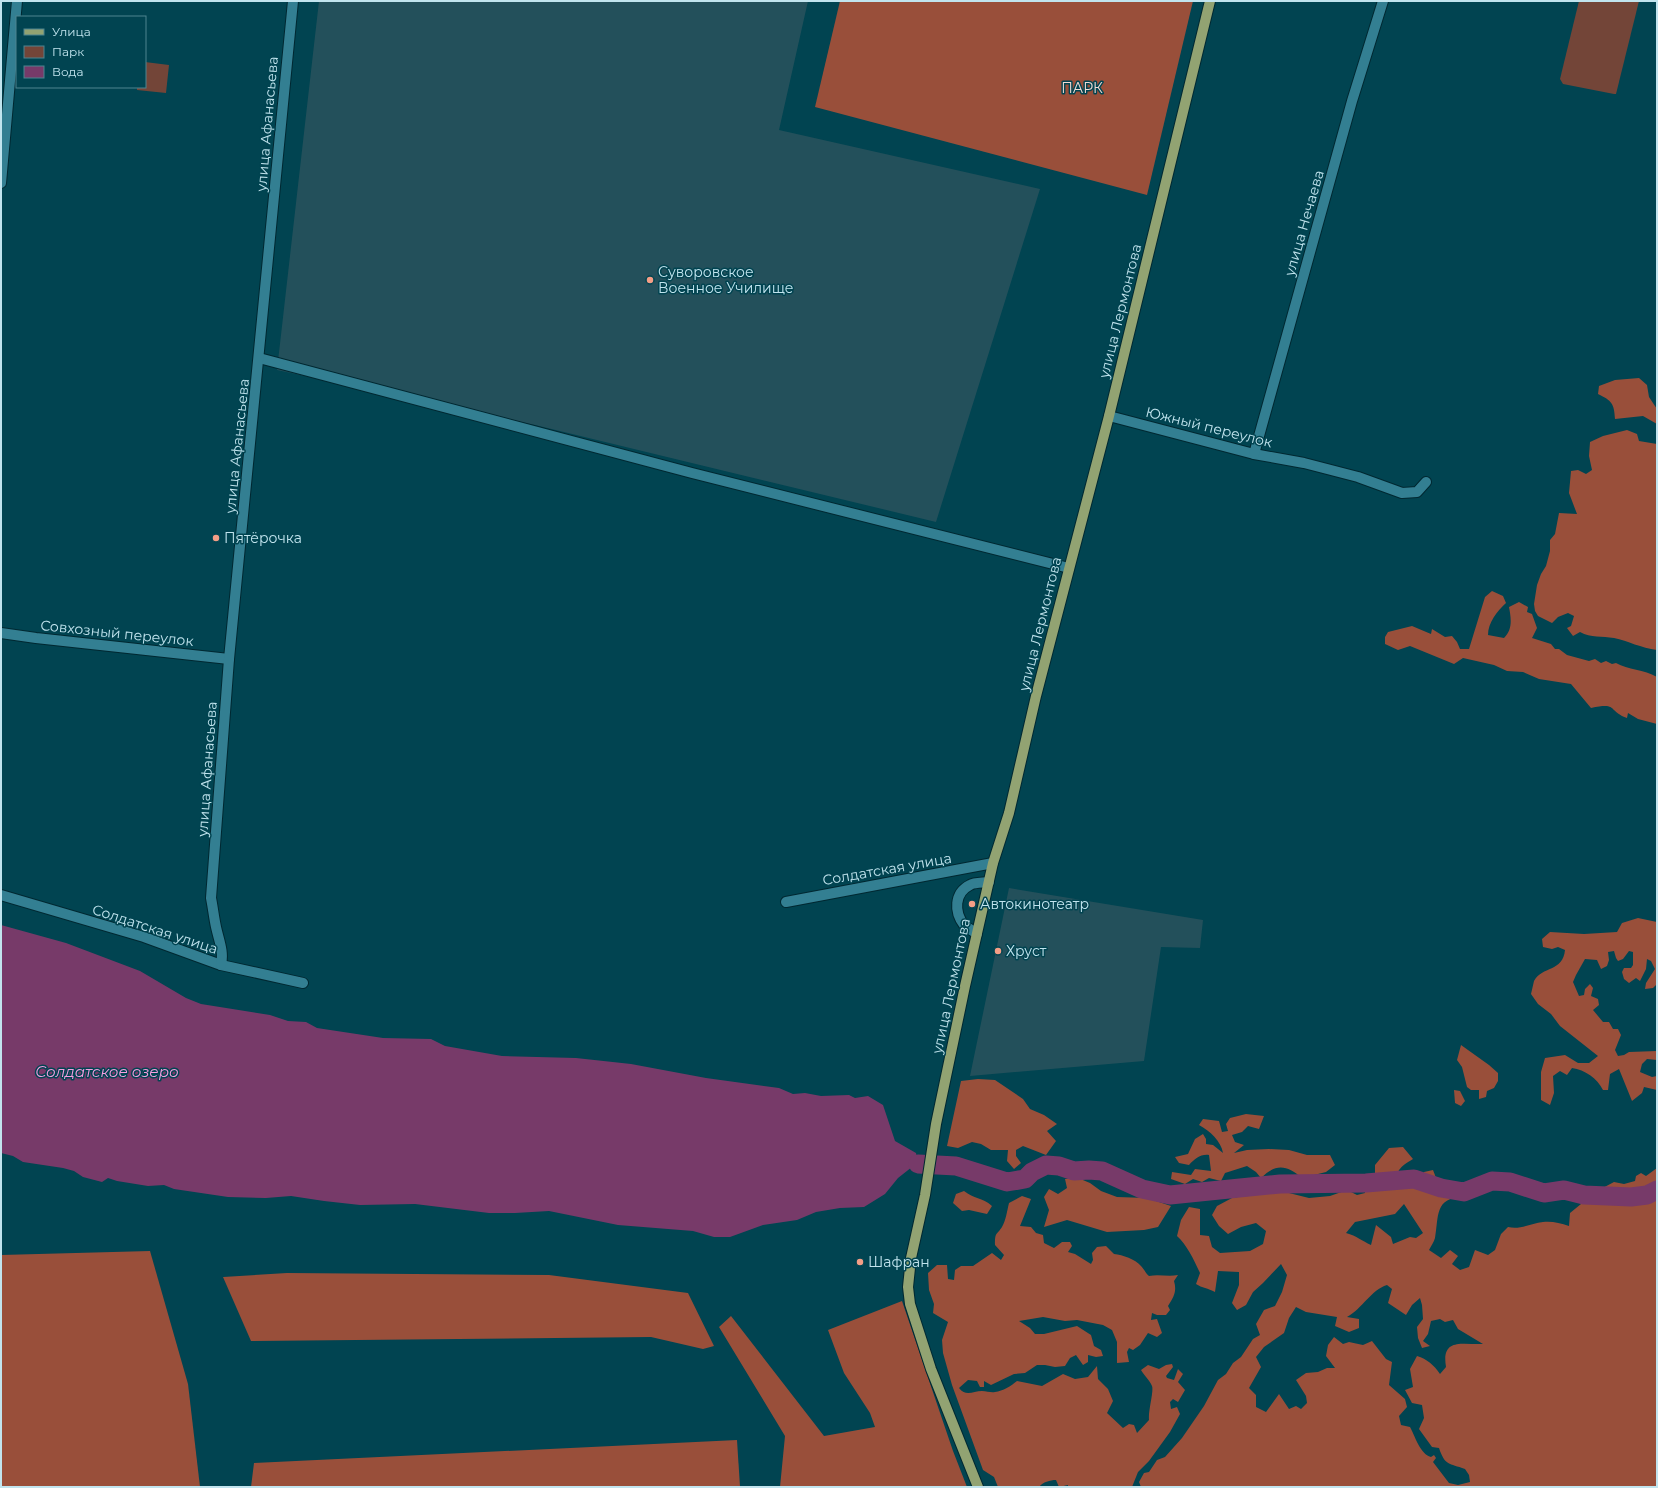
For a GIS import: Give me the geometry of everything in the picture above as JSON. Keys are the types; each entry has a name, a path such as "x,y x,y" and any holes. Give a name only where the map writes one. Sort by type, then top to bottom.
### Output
{"main road":[{"name":"улица Лермонтова","path":"978,1487 932,1369 910,1304 908,1287 911,1258 928,1176 936,1124 993,863 1009,813 1036,696 1108,416 1210,1"}],"street":[{"path":"1,183 17,1"},
{"name":"улица Афанасьева","path":"221,965 222,947 216,929 211,898 229,660 293,1"},
{"name":"улица Нечаева","path":"1254,454 1352,101 1383,1"},
{"path":"259,358 692,473 1069,568"},
{"name":"Южный переулок","path":"1108,416 1254,454 1304,463 1358,477 1402,493 1417,492 1426,482"},
{"name":"Совхозный переулок","path":"1,633 229,660"},
{"name":"Солдатская улица","path":"786,902 993,863"},
{"path":"977,934 965,925 959,916 956,904 961,893 971,885 989,882"},
{"name":"Солдатская улица","path":"1,896 144,938 221,965 302,983"}],"shaded area":[{"name":"Суворовское Военное Училище","path":"319,1 808,1 779,130 1040,189 936,522 535,425 277,370"},
{"path":"1009,888 1203,920 1200,948 1161,947 1144,1061 970,1076"}],"green space":[{"name":"ПАРК","path":"840,1 1193,1 1147,195 815,107"},
{"path":"1579,1 1639,1 1616,94 1563,84 1560,79"},
{"path":"146,62 169,65 166,93 137,90 137,88 146,88"},
{"path":"1639,378 1647,385 1649,397 1657,409 1657,424 1643,416 1615,419 1614,409 1611,403 1598,394 1599,386 1615,380"},
{"path":"1627,430 1637,434 1639,441 1657,444 1657,650 1614,638 1592,636 1580,632 1573,636 1567,628 1571,626 1574,616 1568,613 1558,617 1552,623 1538,616 1535,611 1534,604 1537,585 1546,566 1550,551 1550,540 1555,534 1559,513 1577,514 1569,493 1571,471 1578,470 1586,474 1592,470 1589,456 1590,442 1603,436"},
{"path":"1492,591 1503,596 1506,603 1494,618 1488,631 1488,635 1504,638 1507,635 1511,619 1509,607 1519,602 1528,607 1527,612 1532,614 1537,628 1532,638 1551,644 1555,649 1559,649 1567,655 1589,661 1595,659 1601,663 1606,661 1612,664 1616,663 1647,672 1657,677 1657,724 1638,719 1628,713 1627,718 1617,713 1612,708 1606,706 1591,708 1571,684 1539,679 1523,672 1507,671 1494,665 1463,658 1454,664 1410,646 1398,650 1385,644 1385,637 1388,632 1412,626 1431,634 1432,629 1445,637 1452,636 1460,649 1469,649 1485,597"},
{"path":"1638,918 1657,922 1657,984 1653,988 1645,989 1646,983 1655,969 1651,961 1647,959 1646,969 1640,981 1636,978 1629,983 1624,979 1622,972 1624,968 1631,968 1633,965 1633,952 1629,951 1623,959 1618,961 1614,951 1608,952 1609,960 1607,966 1601,969 1597,960 1585,959 1573,982 1579,996 1584,995 1585,989 1590,984 1593,988 1591,996 1598,999 1599,1005 1593,1010 1603,1022 1609,1022 1613,1029 1618,1029 1621,1035 1615,1050 1618,1056 1629,1052 1657,1051 1657,1060 1647,1059 1642,1064 1640,1072 1652,1077 1657,1076 1657,1090 1644,1087 1642,1093 1632,1101 1619,1069 1610,1074 1608,1090 1603,1090 1590,1075 1572,1068 1567,1075 1560,1071 1553,1076 1554,1093 1550,1105 1541,1100 1541,1072 1545,1058 1565,1055 1578,1063 1589,1063 1598,1056 1560,1026 1551,1014 1538,1004 1531,994 1534,981 1542,973 1556,966 1560,962 1565,950 1558,947 1552,949 1543,947 1542,939 1550,932 1584,934 1617,932 1622,923"},
{"path":"1461,1045 1498,1073 1498,1081 1494,1088 1487,1091 1486,1097 1479,1099 1479,1090 1471,1090 1467,1087 1462,1067 1457,1060"},
{"path":"978,1079 995,1080 1023,1099 1030,1109 1044,1115 1057,1124 1047,1131 1056,1141 1046,1155 1023,1146 1016,1150 1016,1156 1021,1163 1014,1169 1007,1161 1008,1150 991,1150 981,1144 972,1142 958,1148 947,1146 961,1081"},
{"path":"1454,1090 1460,1091 1465,1101 1461,1106 1455,1103"},
{"path":"1246,1114 1264,1116 1259,1129 1248,1126 1242,1132 1232,1135 1235,1142 1244,1145 1234,1153 1247,1150 1289,1150 1307,1155 1330,1155 1335,1165 1326,1172 1302,1178 1286,1168 1277,1168 1266,1173 1261,1178 1256,1172 1247,1166 1225,1173 1221,1181 1209,1178 1202,1182 1193,1179 1185,1184 1171,1179 1172,1172 1191,1175 1195,1169 1211,1171 1209,1155 1200,1156 1189,1165 1179,1163 1175,1157 1188,1154 1195,1139 1203,1134 1206,1139 1206,1144 1213,1145 1223,1153 1220,1144 1214,1137 1199,1125 1203,1119 1219,1121 1222,1132 1228,1131 1226,1124 1230,1118"},
{"path":"1403,1147 1413,1159 1405,1164 1396,1176 1395,1186 1420,1184 1424,1172 1433,1170 1438,1183 1451,1186 1466,1197 1448,1200 1443,1204 1438,1215 1435,1238 1429,1250 1441,1258 1450,1250 1458,1256 1452,1264 1460,1270 1469,1267 1475,1250 1488,1255 1495,1250 1501,1234 1508,1227 1517,1228 1546,1222 1556,1222 1569,1226 1570,1213 1581,1204 1588,1189 1597,1191 1614,1182 1624,1184 1635,1181 1636,1176 1641,1173 1646,1176 1657,1168 1657,1487 1141,1487 1139,1482 1144,1473 1149,1472 1157,1460 1165,1457 1182,1438 1204,1406 1218,1380 1226,1374 1233,1363 1241,1357 1253,1339 1260,1335 1256,1324 1264,1310 1275,1306 1282,1292 1287,1275 1281,1264 1253,1292 1246,1305 1237,1310 1232,1303 1239,1285 1239,1272 1218,1271 1215,1292 1196,1284 1200,1273 1187,1248 1177,1236 1181,1220 1189,1207 1200,1209 1200,1235 1209,1236 1212,1247 1220,1253 1250,1251 1263,1244 1266,1231 1256,1223 1241,1227 1228,1234 1219,1226 1212,1215 1217,1206 1232,1198 1268,1192 1289,1193 1309,1198 1330,1196 1347,1190 1357,1195 1365,1193 1364,1175 1375,1174 1375,1165 1389,1148","holes":["1404,1204 1423,1233 1416,1238 1410,1237 1393,1244 1391,1237 1376,1225 1371,1245 1346,1233 1355,1222 1395,1214","1387,1285 1392,1289 1388,1303 1406,1315 1412,1305 1420,1298 1423,1319 1417,1327 1418,1338 1422,1348 1430,1346 1423,1341 1428,1334 1431,1321 1440,1319 1445,1322 1453,1320 1458,1329 1483,1344 1461,1344 1450,1347 1445,1357 1446,1367 1440,1374 1430,1363 1417,1356 1410,1369 1413,1387 1405,1390 1412,1403 1422,1405 1424,1418 1419,1429 1432,1447 1439,1448 1443,1458 1448,1463 1465,1469 1469,1475 1470,1482 1458,1485 1449,1483 1433,1462 1436,1458 1434,1455 1431,1457 1427,1455 1421,1449 1410,1427 1401,1425 1399,1416 1407,1407 1405,1399 1389,1385 1392,1362 1386,1359 1372,1341 1363,1345 1349,1342 1343,1344 1334,1337 1328,1345 1326,1356 1335,1368 1327,1368 1318,1372 1306,1373 1296,1380 1306,1396 1307,1403 1301,1409 1296,1406 1289,1409 1279,1394 1266,1412 1256,1407 1256,1395 1249,1388 1261,1367 1256,1357 1264,1347 1284,1333 1289,1318 1296,1307 1306,1312 1337,1317 1335,1326 1349,1332 1359,1328 1359,1319 1347,1317 1358,1309 1376,1291"]},
{"path":"1078,1178 1090,1183 1101,1191 1117,1197 1147,1198 1171,1206 1158,1227 1144,1230 1107,1232 1067,1220 1044,1227 1049,1210 1044,1197 1049,1189 1058,1194 1067,1188 1065,1179"},
{"path":"964,1191 992,1206 987,1214 969,1210 962,1211 953,1203 956,1194"},
{"path":"1022,1196 1031,1199 1020,1226 1031,1227 1036,1233 1043,1235 1044,1243 1054,1248 1062,1242 1070,1242 1072,1246 1068,1252 1075,1254 1091,1264 1093,1260 1092,1253 1097,1247 1106,1246 1114,1254 1125,1256 1136,1261 1149,1276 1178,1275 1174,1281 1174,1294 1168,1306 1170,1310 1166,1315 1157,1315 1152,1313 1151,1320 1157,1319 1162,1333 1157,1337 1148,1333 1140,1345 1133,1350 1129,1348 1127,1352 1129,1362 1117,1363 1117,1342 1112,1330 1103,1325 1077,1320 1065,1321 1043,1317 1019,1321 1030,1328 1035,1334 1044,1334 1077,1326 1091,1335 1094,1346 1101,1350 1103,1356 1096,1357 1088,1355 1088,1362 1083,1365 1076,1355 1070,1358 1065,1366 1055,1367 1037,1365 1025,1373 1014,1374 991,1385 984,1381 984,1387 980,1387 977,1381 968,1380 959,1388 967,1393 982,1391 993,1392 1004,1389 1017,1381 1042,1386 1063,1374 1075,1379 1088,1377 1097,1366 1098,1379 1108,1389 1113,1401 1107,1413 1123,1428 1129,1424 1134,1425 1137,1433 1149,1420 1152,1392 1151,1384 1141,1370 1148,1365 1159,1369 1166,1365 1172,1364 1173,1367 1166,1376 1167,1378 1174,1380 1178,1369 1183,1374 1178,1382 1185,1390 1178,1402 1173,1399 1170,1402 1171,1409 1177,1407 1180,1414 1170,1432 1149,1461 1138,1472 1132,1487 1068,1487 1068,1485 1059,1487 1056,1480 1051,1480 1039,1487 998,1487 994,1477 983,1470 952,1385 943,1353 942,1340 948,1322 933,1313 934,1304 929,1290 928,1273 937,1265 947,1265 948,1279 954,1280 955,1270 961,1266 973,1266 992,1253 1001,1260 1004,1255 995,1245 996,1236 1002,1227 1009,1203"},
{"path":"150,1251 188,1384 200,1487 1,1487 1,1255"},
{"path":"287,1273 549,1275 688,1293 714,1346 703,1349 651,1337 251,1341 223,1277"},
{"path":"902,1301 953,1451 967,1487 780,1487 785,1436 719,1327 731,1316 824,1436 875,1427 870,1413 844,1373 828,1330"},
{"path":"737,1440 740,1487 251,1487 254,1463"}],"water":[{"name":"Солдатское озеро","path":"1,925 66,943 140,971 186,998 201,1004 270,1015 288,1021 306,1022 317,1028 383,1038 431,1039 445,1046 502,1056 576,1058 631,1064 706,1078 779,1088 793,1094 805,1093 821,1096 849,1095 855,1098 868,1096 883,1105 895,1141 916,1153 918,1164 898,1178 885,1194 864,1207 840,1208 816,1212 797,1220 763,1225 730,1237 714,1237 693,1231 618,1225 549,1211 489,1213 415,1204 360,1205 291,1196 266,1198 228,1197 174,1189 164,1185 148,1186 108,1178 102,1182 83,1177 74,1171 63,1168 23,1162 13,1156 1,1153"}],"waterway":[{"path":"918,1164 956,1166 1007,1182 1025,1179 1032,1172 1046,1165 1059,1166 1074,1171 1102,1171 1142,1189 1170,1195 1280,1184 1366,1183 1414,1179 1441,1188 1464,1192 1492,1181 1510,1182 1544,1193 1564,1190 1584,1195 1631,1197 1647,1195 1657,1190"}],"place":[{"name":"Суворовское Военное Училище","path":"650,280"},
{"name":"Пятёрочка","path":"216,538"},
{"name":"Автокинотеатр","path":"972,904"},
{"name":"Хруст","path":"998,951"},
{"name":"Шафран","path":"860,1262"}]}
